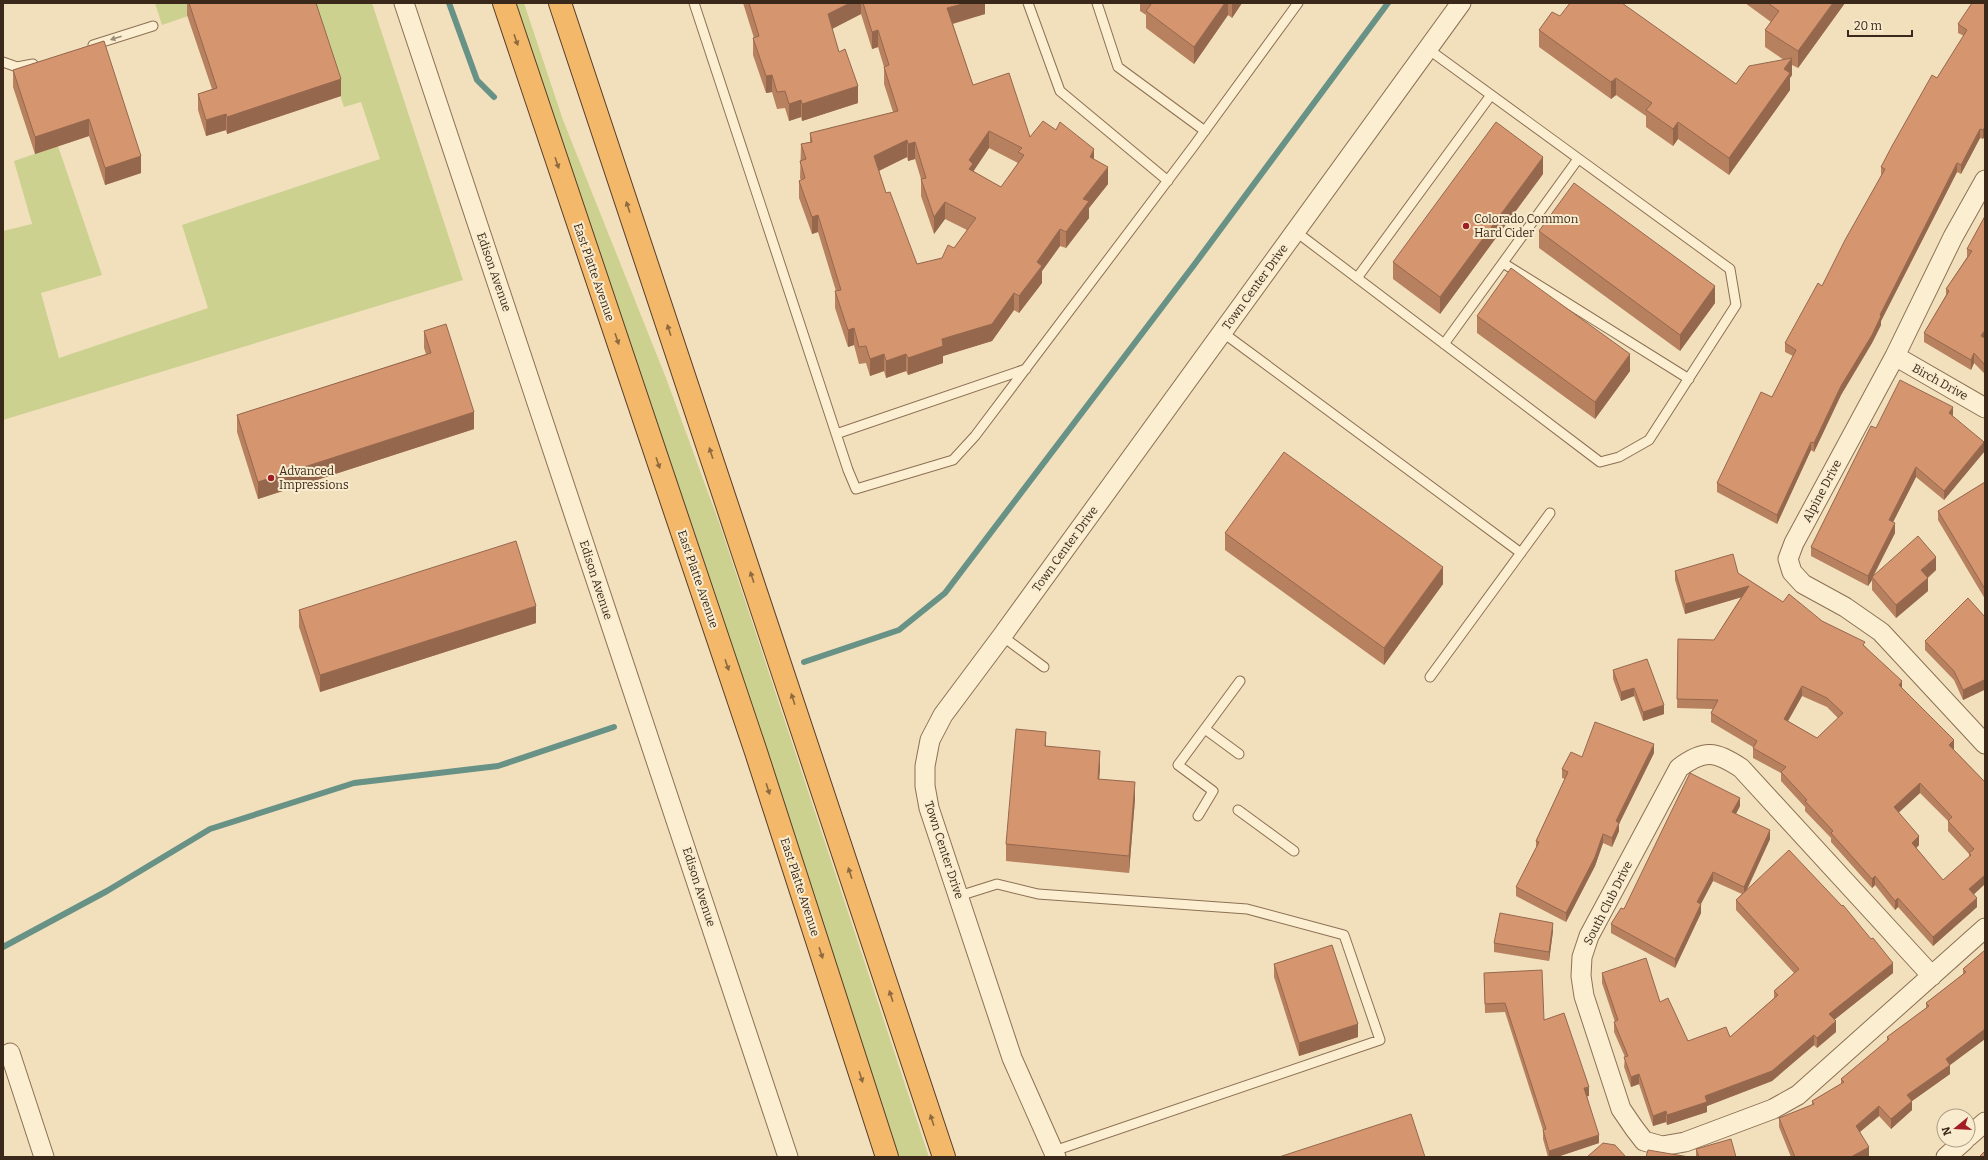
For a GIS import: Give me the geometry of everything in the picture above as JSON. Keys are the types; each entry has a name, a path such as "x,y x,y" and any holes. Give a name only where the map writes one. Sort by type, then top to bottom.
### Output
{"highway":[{"name":"East Platte Avenue","path":"504,3 756,752 887,1157"},
{"path":"560,3 944,1157"}],"street":[{"name":"Edison Avenue","path":"404,3 788,1157"},
{"name":"Town Center Drive","path":"1055,1154 1012,1058 930,808 925,786 925,766 930,740 943,715 1002,636 1461,3"},
{"name":"Alpine Drive","path":"1985,180 1953,237 1895,356 1794,543 1788,559 1792,572 1803,584 1845,607 1881,632 1985,744"},
{"name":"Birch Drive","path":"1895,356 1985,408"},
{"name":"South Club Drive","path":"1932,976 1741,768 1724,757 1707,753 1691,758 1679,768 1589,936 1582,957 1581,976 1584,996 1621,1109 1644,1141 1662,1146 1685,1142 1766,1112 1798,1095 1932,976 1985,928"},
{"path":"10,1053 44,1157"},
{"path":"1976,1130 1985,1122"},
{"path":"1946,1157 1956,1148"}],"lane":[{"path":"694,3 836,434 856,489 953,460 976,436 1205,131 1298,3"},
{"path":"1028,3 1060,91 1168,180"},
{"path":"1097,3 1118,67 1205,131"},
{"path":"86,48 153,26"},
{"path":"1295,231 1600,462 1619,457 1649,440 1736,305 1730,269 1428,49"},
{"path":"3,62 17,68 45,61"},
{"path":"1357,278 1490,95"},
{"path":"1444,344 1578,159"},
{"path":"1503,263 1689,379"},
{"path":"1222,332 1520,553"},
{"path":"836,434 1026,369"},
{"path":"1430,677 1550,513"},
{"path":"1002,636 1044,667"},
{"path":"1198,816 1213,791 1178,766 1240,681"},
{"path":"1205,729 1238,754"},
{"path":"1238,810 1294,851"},
{"path":"959,896 997,884 1038,894 1247,909 1344,935 1380,1040 1055,1154"}],"green space":[{"path":"155,3 226,3 162,25"},
{"path":"310,3 372,3 463,280 3,420 3,231 32,224 14,161 58,146 102,275 41,293 59,358 208,308 182,225 380,159 361,102 344,107"},
{"path":"516,3 524,3 563,120 666,378 720,525 929,1157 898,1157"}],"building":[{"path":"189,3 316,3 341,79 227,117 226,114 206,120 198,94 217,88"},
{"path":"749,3 850,3 828,14 839,52 845,49 858,86 802,104 801,100 789,104 785,91 777,92 772,75 766,76 753,38 759,36"},
{"path":"863,3 966,3 947,8 973,85 1009,73 1030,137 1043,121 1056,130 1060,122 1094,149 1090,157 1108,167 1083,199 1089,201 1066,232 1060,229 1037,262 1042,266 1019,296 1014,293 992,324 942,339 943,346 908,358 906,354 886,361 884,354 870,359 866,346 859,347 854,328 848,330 835,291 841,290 818,215 812,217 799,181 805,178 800,161 806,159 801,144 812,142 810,133 898,111 884,67 889,65 878,30 872,32","holes":["989,131 1022,148 1018,152 1024,155 1001,187 969,169 973,164 969,160","907,140 908,144 915,142 926,178 921,179 934,217 945,202 976,218 954,248 948,245 942,258 917,264 890,192 886,193 874,156"]},
{"path":"1152,3 1225,3 1194,47 1146,11"},
{"path":"1570,3 1622,3 1736,84 1749,66 1792,58 1784,69 1790,73 1729,158 1678,122 1673,129 1646,110 1652,103 1616,78 1611,82 1539,30 1552,12 1560,16"},
{"path":"1768,3 1833,3 1798,51 1765,30 1779,11"},
{"path":"1972,3 1985,3 1985,127 1983,130 1980,129 1961,165 1957,163 1880,315 1881,316 1872,335 1841,386 1814,443 1811,442 1777,515 1717,483 1761,392 1772,397 1796,350 1785,343 1818,283 1822,286 1845,240 1885,169 1881,167 1892,146 1932,75 1937,78 1967,30 1958,24"},
{"path":"104,41 141,156 105,168 89,119 35,137 13,70"},
{"path":"1496,122 1543,157 1440,297 1393,262"},
{"path":"1574,183 1715,286 1680,335 1539,231"},
{"path":"1985,216 1985,330 1981,336 1985,338 1985,365 1974,353 1971,360 1924,333 1949,291 1946,289 1972,251 1967,249"},
{"path":"1511,268 1630,354 1595,402 1477,316"},
{"path":"446,324 474,412 258,482 237,415 431,353 424,331"},
{"path":"1900,380 1953,407 1949,413 1984,442 1944,491 1916,467 1889,520 1895,523 1868,576 1811,547 1871,426 1876,428"},
{"path":"1284,452 1443,567 1384,648 1225,533"},
{"path":"1985,482 1985,589 1938,511"},
{"path":"1918,536 1936,557 1921,570 1928,578 1896,605 1872,577"},
{"path":"516,541 536,606 320,675 299,610"},
{"path":"1733,554 1738,573 1783,602 1789,594 1822,621 1865,642 1863,645 1902,681 1899,685 1954,740 1949,745 1985,782 1985,875 1969,889 1977,898 1933,937 1898,898 1895,901 1875,876 1872,879 1831,833 1833,831 1781,772 1786,767 1753,748 1757,741 1711,713 1718,700 1677,699 1678,639 1714,640 1749,586 1685,604 1675,571","holes":["1802,686 1827,698 1843,713 1817,738 1784,719","1920,783 1952,817 1948,821 1974,849 1969,853 1971,855 1943,880 1912,843 1919,836 1894,807"]},
{"path":"1968,598 1985,617 1985,684 1984,680 1963,690 1954,671 1925,641"},
{"path":"1647,659 1664,705 1643,712 1634,688 1621,692 1613,670"},
{"path":"1595,722 1654,744 1616,821 1619,823 1612,838 1603,834 1595,857 1566,913 1516,887 1539,842 1536,841 1568,772 1562,769 1571,752 1582,757"},
{"path":"1016,729 1046,732 1045,746 1100,751 1098,779 1135,782 1129,856 1006,844"},
{"path":"1690,773 1740,798 1732,812 1770,830 1744,887 1713,872 1697,902 1701,904 1675,959 1611,924 1621,908 1624,909"},
{"path":"1789,850 1842,906 1843,905 1893,963 1829,1014 1836,1021 1817,1038 1814,1035 1772,1071 1705,1096 1707,1102 1667,1115 1666,1111 1653,1116 1639,1074 1631,1077 1624,1057 1628,1056 1614,1022 1618,1020 1602,973 1646,958 1660,1002 1668,998 1688,1041 1726,1027 1730,1037 1778,995 1774,991 1799,969 1736,900"},
{"path":"1500,913 1553,923 1549,952 1494,943"},
{"path":"1332,945 1358,1024 1299,1043 1274,964"},
{"path":"1985,950 1985,1029 1946,1059 1950,1065 1907,1095 1912,1101 1891,1119 1879,1106 1856,1126 1869,1147 1851,1157 1795,1157 1779,1118 1814,1104 1812,1101 1844,1082 1841,1079 1889,1039 1887,1037 1929,1006 1926,1003 1966,972 1963,969"},
{"path":"1542,970 1544,1020 1564,1013 1589,1087 1584,1088 1599,1135 1549,1151 1543,1130 1546,1129 1505,1003 1485,1004 1484,973"},
{"path":"1411,1114 1425,1157 1279,1157"},
{"path":"1731,1139 1736,1157 1699,1157 1696,1149"},
{"path":"1603,1143 1615,1145 1626,1157 1587,1157"},
{"path":"1648,1150 1689,1157 1646,1157"},
{"path":"1985,1151 1985,1157 1979,1157"}],"waterway":[{"path":"449,3 477,80 494,97"},
{"path":"804,662 899,630 945,593 1194,265 1388,3"},
{"path":"3,947 107,891 210,829 354,783 498,766 614,727"}],"place":[{"name":"Colorado Common Hard Cider","path":"1466,226"},
{"name":"Advanced Impressions","path":"271,478"}]}
